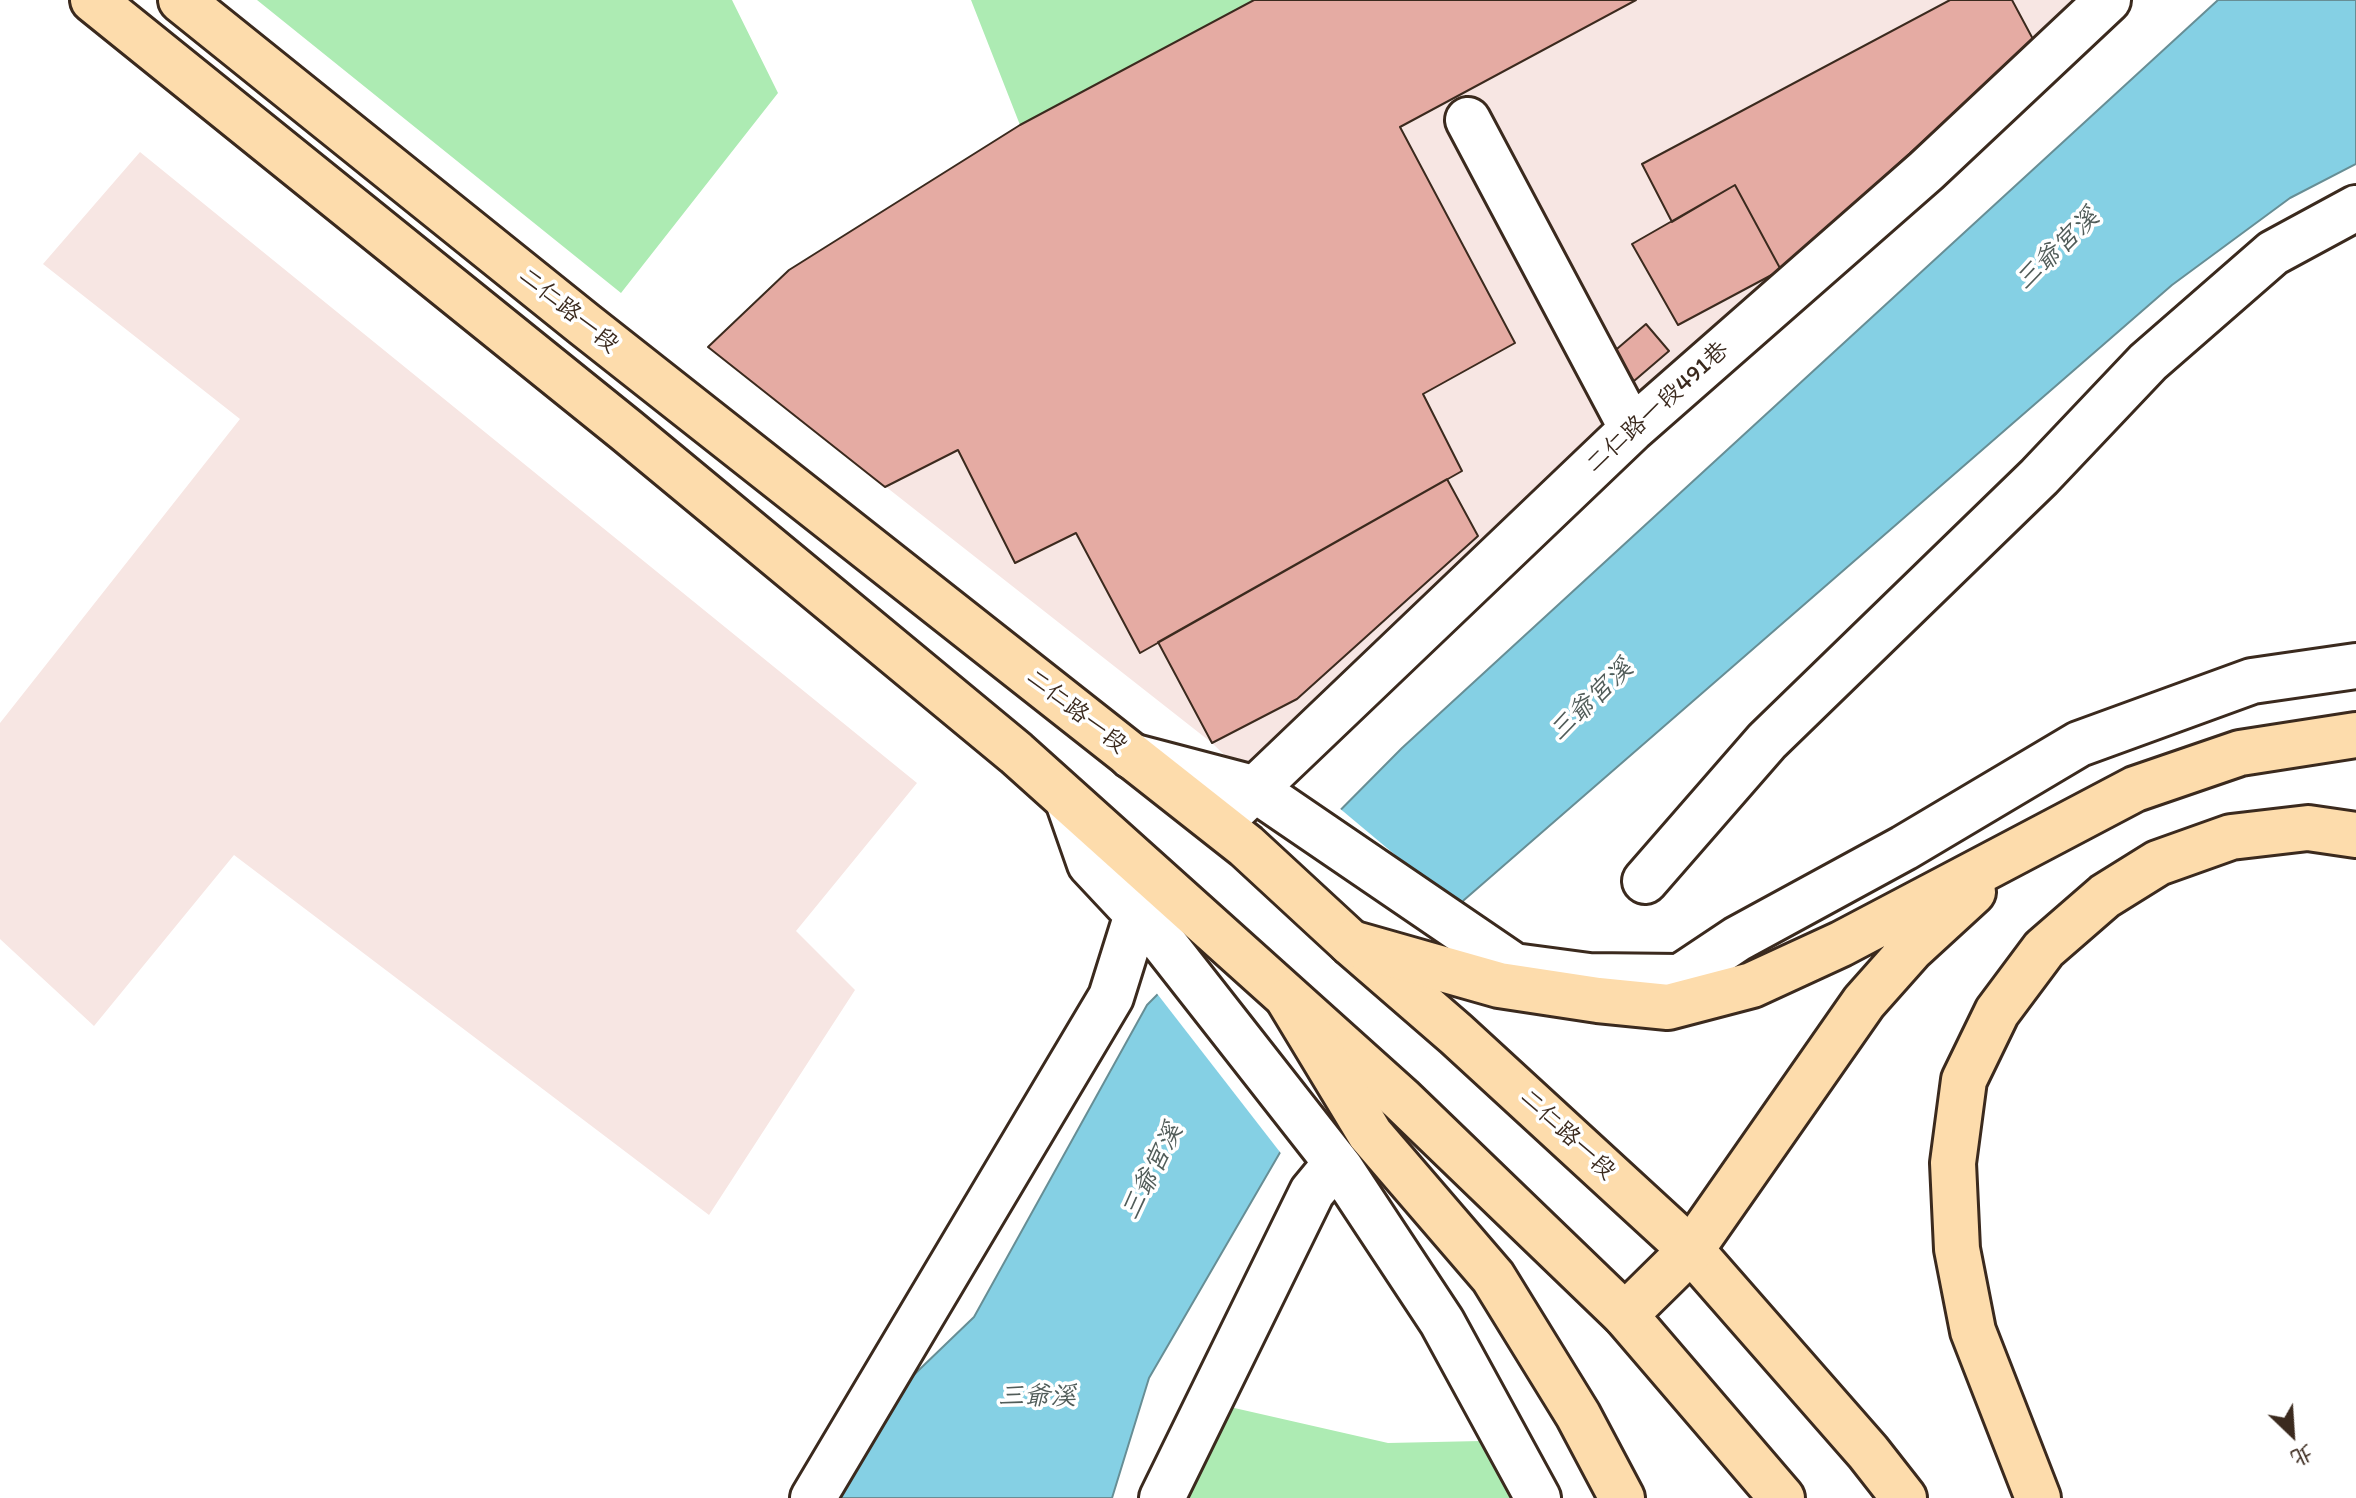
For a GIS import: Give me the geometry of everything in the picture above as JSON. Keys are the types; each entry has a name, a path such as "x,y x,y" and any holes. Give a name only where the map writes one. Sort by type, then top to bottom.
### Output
{"main road":[{"path":"93,0 626,430 1016,753 1068,801 1163,922 1289,1000 1401,1099 1625,1315 1782,1498"},
{"name":"二仁路一段","path":"181,0 584,324 1232,836 1456,1034 1691,1250 1868,1452 1904,1498"},
{"path":"1351,943 1506,975 1598,1000 1668,1007 1752,985 1841,944 2135,789 2240,753 2356,735"},
{"path":"2038,1498 1973,1331 1957,1249 1953,1163 1964,1080 1997,1012 2044,949 2105,896 2158,863 2231,837 2308,828 2356,835"},
{"path":"1625,1315 1691,1250 1864,1002 1912,948 2027,847"},
{"path":"1289,1000 1370,1134 1493,1277 1578,1415 1622,1498"}],"street":[{"name":"二仁路一段491巷","path":"1232,836 1632,429 1926,171 2064,17 2108,0"},
{"path":"1468,120 1632,429"},
{"path":"1645,881 1767,741 2039,477 2148,362 2273,253 2356,208"},
{"path":"1131,756 1266,798 1506,975 1680,977 1737,939 1904,848 2079,744 2252,681 2356,666"},
{"path":"813,1498 1111,997 1163,922 1330,1175 1442,1322 1538,1498"},
{"path":"1162,1498 1330,1175"}],"shaded area":[{"path":"1254,0 2084,0 2034,41 1781,270 1243,773 1212,743 708,347 789,270 1020,125"},
{"path":"140,152 917,783 796,931 855,990 709,1215 234,855 94,1026 0,939 0,723 240,419 43,264"}],"green space":[{"path":"257,0 732,0 778,93 621,293"},
{"path":"971,0 1254,0 1020,125"},
{"path":"1208,1402 1388,1443 1481,1441 1514,1498 1162,1498"}],"water":[{"name":"三爺溪","path":"2218,0 2356,0 2356,164 2290,198 2172,285 1464,900 1289,1137 1149,1378 1112,1498 833,1498 895,1393 974,1317 1147,1005 1402,748"}],"pier":[{"path":"1338,807 1461,910 1283,1156 1155,991"}],"building":[{"path":"1254,0 1636,0 1400,127 1515,343 1423,394 1462,471 1140,653 1076,533 1015,563 958,450 885,487 708,347 789,270 1020,125"},
{"path":"1950,0 2012,0 2034,41 1781,270 1735,185 1672,222 1642,164"},
{"path":"1735,185 1781,270 1678,325 1632,244"},
{"path":"1646,324 1669,351 1634,381 1611,354"},
{"path":"1447,479 1478,536 1297,699 1212,743 1158,642"}],"water label":[{"name":"三爺宮溪","path":"2058,250"},
{"name":"三爺宮溪","path":"1592,701"},
{"name":"三爺宮溪","path":"1153,1172"}]}
